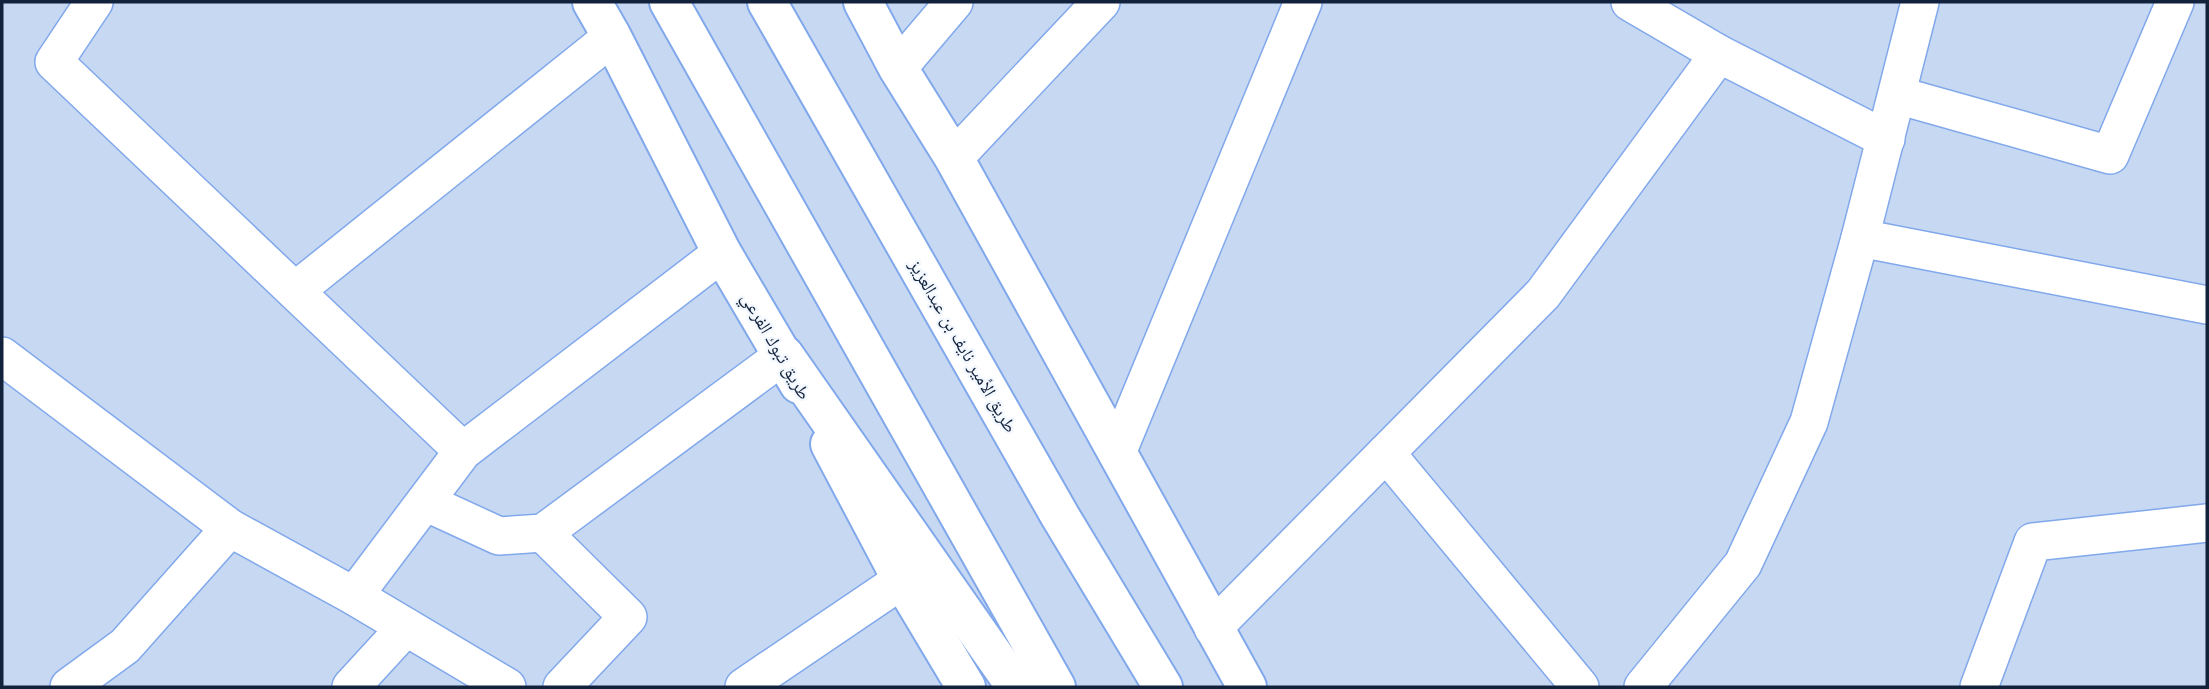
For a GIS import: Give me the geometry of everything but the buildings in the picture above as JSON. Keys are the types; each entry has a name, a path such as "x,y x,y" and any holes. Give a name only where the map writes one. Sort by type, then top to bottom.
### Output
{"main road":[{"name":"طريق تبوك الفرعي","path":"592,2 722,253 784,355 902,580 966,687"},
{"path":"669,2 1056,687"},
{"name":"طريق الأمير نايف بن عبدالعزيز","path":"767,2 1060,516 1163,687"},
{"path":"863,2 898,68 954,159 1247,687"},
{"path":"784,355 1016,687"}],"street":[{"path":"94,2 54,62 463,451"},
{"path":"898,68 954,2"},
{"path":"954,159 1101,2"},
{"path":"1117,453 1303,2"},
{"path":"1630,2 1719,54 1886,139"},
{"path":"1643,687 1743,564 1808,422 1860,238 1920,2"},
{"path":"1897,95 2110,155 2175,2"},
{"path":"295,291 612,37"},
{"path":"1213,628 1543,294 1719,54"},
{"path":"1860,238 2207,305"},
{"path":"354,596 463,451 722,253"},
{"path":"425,502 499,536 542,533 784,355"},
{"path":"2,356 230,528 354,596 507,687"},
{"path":"1386,453 1580,687"},
{"path":"1979,687 2033,542 2207,523"},
{"path":"69,687 125,646 230,528"},
{"path":"542,533 628,617 562,687"},
{"path":"744,687 902,580"},
{"path":"351,687 406,627"}]}
